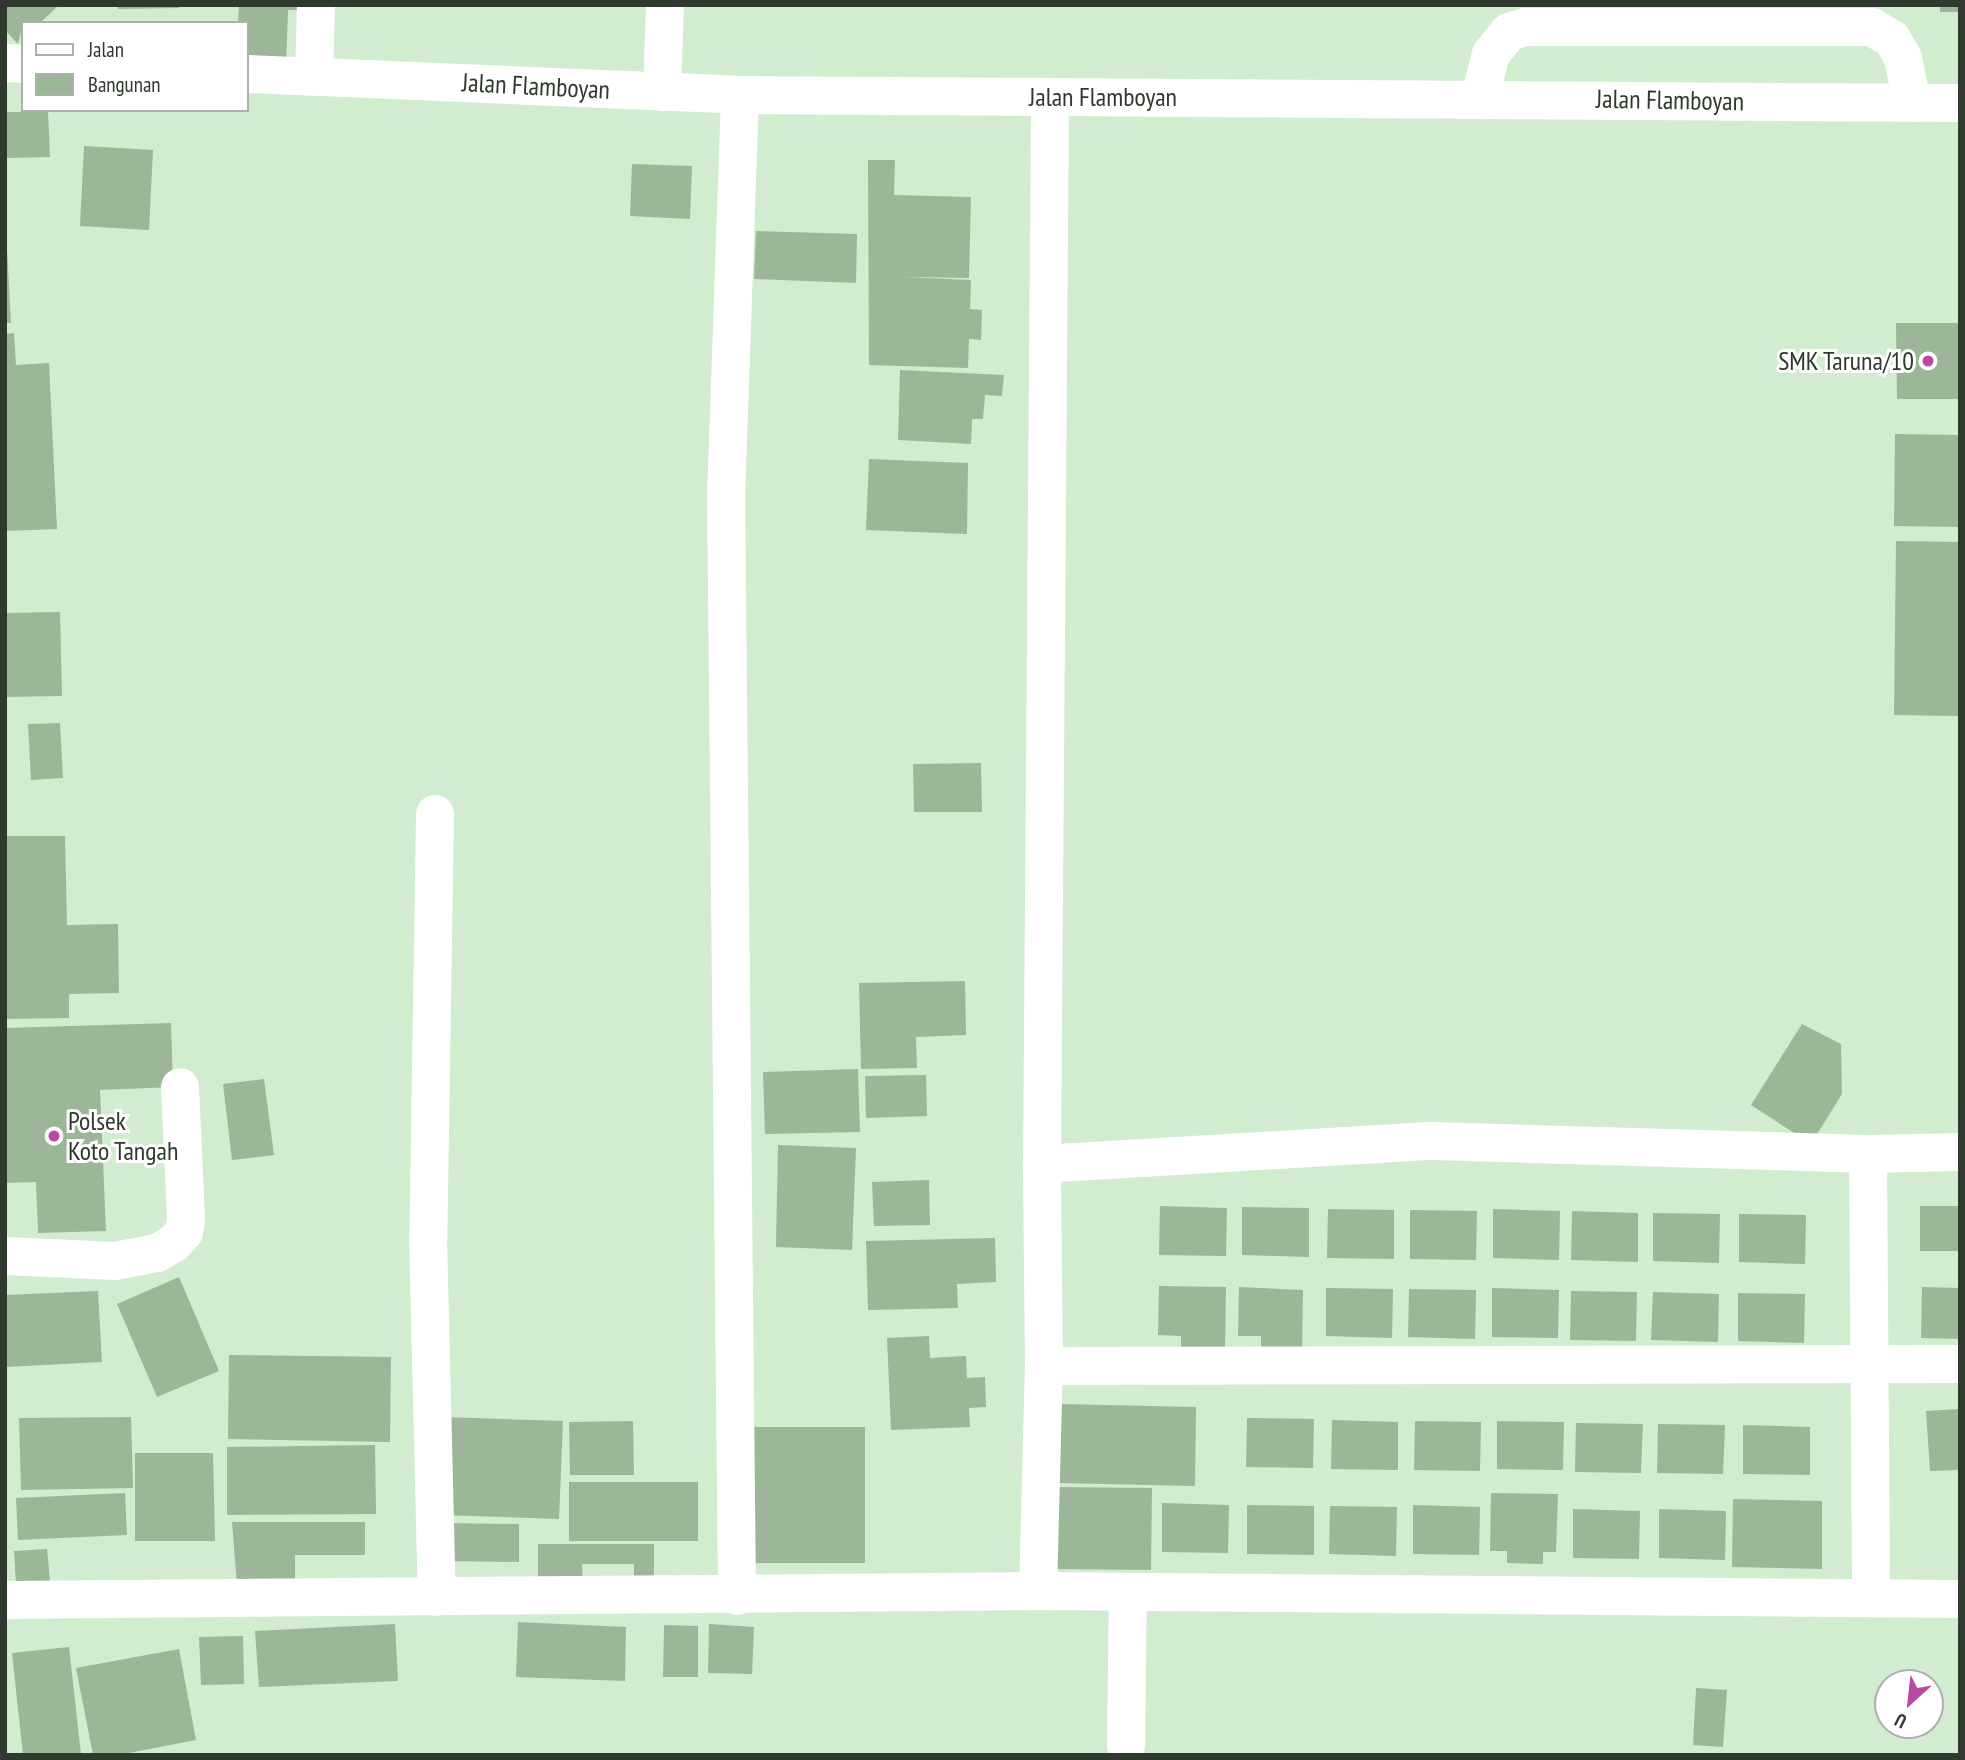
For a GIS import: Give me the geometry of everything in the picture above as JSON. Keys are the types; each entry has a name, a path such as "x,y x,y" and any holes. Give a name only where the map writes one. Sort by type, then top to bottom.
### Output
{"street":[{"path":"314,76 316,5"},
{"path":"662,92 665,5"},
{"path":"1480,97 1490,54 1509,32 1525,27 1872,27 1892,39 1903,58 1912,103"},
{"name":"Jalan Flamboyan","path":"248,74 740,94 1050,98 1480,97 1960,103"},
{"path":"737,1596 726,497 740,94"},
{"path":"1038,1591 1044,1366 1042,1164 1050,98"},
{"path":"435,814 428,1237 437,1597"},
{"path":"5,1256 116,1261 157,1253 174,1244 187,1219 180,1087"},
{"path":"1042,1164 1432,1141 1868,1154 1960,1153"},
{"path":"1868,1154 1871,1596"},
{"path":"1044,1366 1960,1364"},
{"path":"5,1600 737,1596 1038,1591 1871,1596 1960,1599"},
{"path":"1126,1746 1128,1592"}],"building":[{"path":"5,5 59,5 42,21 21,21 18,44 5,30"},
{"path":"118,5 179,5 179,8 118,9"},
{"path":"239,5 311,5 311,10 288,10 286,67 248,66 248,21 238,21"},
{"path":"1940,5 1960,5 1960,12 1940,12"},
{"path":"5,112 48,112 50,157 5,158"},
{"path":"84,146 153,150 149,230 80,226"},
{"path":"868,160 895,160 894,195 971,197 969,278 903,277 971,280 970,309 982,310 981,340 969,339 968,368 869,365"},
{"path":"632,164 692,166 690,219 630,216"},
{"path":"5,211 11,323 5,323"},
{"path":"756,231 857,234 856,283 754,279"},
{"name":"SMK Taruna/10","path":"1896,323 1960,323 1960,399 1897,399"},
{"path":"14,333 16,365 49,363 57,529 5,531 5,334"},
{"path":"900,370 1004,375 1002,396 985,395 983,419 972,419 971,444 898,440"},
{"path":"1895,434 1960,435 1960,527 1894,526"},
{"path":"869,459 968,463 967,534 866,530"},
{"path":"1896,541 1960,542 1960,716 1894,715"},
{"path":"60,612 62,696 5,697 5,613"},
{"path":"60,723 63,778 31,780 28,724"},
{"path":"981,763 982,812 914,812 913,764"},
{"path":"5,836 65,836 67,925 118,924 119,993 69,994 69,1018 5,1019"},
{"path":"965,981 966,1035 916,1037 917,1068 861,1069 859,983"},
{"name":"Polsek Koto Tangah","path":"171,1023 173,1087 100,1090 106,1231 38,1233 36,1182 5,1183 5,1028"},
{"path":"1802,1024 1841,1044 1842,1094 1811,1144 1751,1105"},
{"path":"858,1069 860,1132 765,1134 763,1072"},
{"path":"926,1075 927,1116 866,1118 865,1076"},
{"path":"264,1079 274,1155 232,1160 223,1084"},
{"path":"778,1145 856,1148 852,1250 776,1247"},
{"path":"929,1180 930,1225 874,1226 872,1182"},
{"path":"1160,1206 1227,1208 1226,1256 1159,1255"},
{"path":"1920,1206 1960,1206 1960,1251 1920,1251"},
{"path":"1242,1207 1309,1208 1309,1257 1242,1255"},
{"path":"1328,1209 1394,1210 1394,1259 1327,1258"},
{"path":"1493,1209 1560,1211 1559,1260 1493,1258"},
{"path":"1410,1210 1477,1211 1476,1260 1410,1259"},
{"path":"1572,1211 1638,1213 1638,1262 1571,1260"},
{"path":"1653,1213 1720,1214 1719,1263 1653,1261"},
{"path":"1739,1214 1806,1215 1805,1264 1739,1262"},
{"path":"995,1238 996,1282 957,1284 958,1308 868,1310 866,1241"},
{"path":"179,1277 219,1371 157,1397 117,1304"},
{"path":"1159,1286 1226,1287 1225,1353 1181,1352 1181,1336 1158,1335"},
{"path":"1239,1287 1303,1290 1302,1355 1261,1353 1261,1336 1238,1336"},
{"path":"1922,1287 1960,1288 1960,1339 1921,1338"},
{"path":"1326,1288 1393,1289 1392,1338 1326,1336"},
{"path":"1492,1288 1559,1290 1558,1338 1492,1337"},
{"path":"1409,1289 1476,1290 1475,1339 1408,1337"},
{"path":"98,1291 102,1362 5,1367 5,1295"},
{"path":"1571,1291 1637,1292 1636,1341 1570,1340"},
{"path":"1653,1292 1719,1294 1718,1342 1651,1340"},
{"path":"1738,1293 1805,1294 1804,1343 1738,1341"},
{"path":"929,1336 930,1358 966,1356 967,1378 985,1377 986,1407 969,1408 970,1427 891,1430 887,1338"},
{"path":"229,1355 391,1357 390,1442 228,1439"},
{"path":"1059,1404 1196,1407 1195,1486 1058,1483"},
{"path":"1960,1409 1960,1470 1930,1471 1926,1411"},
{"path":"131,1417 133,1488 21,1490 19,1418"},
{"path":"444,1417 563,1421 559,1519 441,1515"},
{"path":"1247,1418 1314,1419 1313,1468 1246,1467"},
{"path":"1332,1420 1398,1422 1398,1470 1331,1469"},
{"path":"633,1421 634,1475 570,1475 569,1422"},
{"path":"1415,1421 1481,1422 1480,1471 1414,1470"},
{"path":"1497,1421 1564,1422 1563,1470 1497,1469"},
{"path":"1576,1423 1643,1424 1641,1473 1575,1472"},
{"path":"1658,1424 1725,1425 1723,1474 1657,1473"},
{"path":"1743,1425 1810,1427 1810,1475 1743,1474"},
{"path":"751,1427 865,1427 865,1563 751,1563"},
{"path":"375,1445 376,1514 227,1515 227,1447"},
{"path":"135,1453 213,1453 215,1541 135,1541"},
{"path":"569,1482 698,1482 698,1541 569,1541"},
{"path":"1055,1487 1152,1488 1151,1570 1054,1569"},
{"path":"125,1493 127,1535 18,1540 16,1498"},
{"path":"1491,1493 1558,1494 1556,1552 1543,1552 1543,1564 1507,1563 1507,1551 1490,1551"},
{"path":"1733,1499 1822,1501 1822,1569 1732,1567"},
{"path":"1162,1503 1229,1505 1228,1553 1162,1552"},
{"path":"1247,1505 1314,1506 1314,1555 1247,1554"},
{"path":"1413,1505 1480,1507 1479,1555 1413,1554"},
{"path":"1330,1506 1397,1507 1396,1556 1329,1554"},
{"path":"1573,1509 1640,1511 1639,1559 1573,1558"},
{"path":"1659,1509 1726,1511 1725,1560 1659,1558"},
{"path":"232,1522 365,1522 365,1555 295,1555 295,1584 237,1585"},
{"path":"444,1523 519,1524 519,1562 443,1561"},
{"path":"538,1544 654,1544 654,1583 634,1584 634,1564 582,1564 583,1586 538,1585"},
{"path":"47,1549 50,1581 16,1584 14,1551"},
{"path":"518,1622 626,1627 625,1681 516,1677"},
{"path":"395,1624 398,1681 259,1687 255,1631"},
{"path":"709,1624 754,1627 752,1674 708,1673"},
{"path":"664,1625 698,1626 698,1677 663,1677"},
{"path":"243,1636 244,1684 201,1685 199,1637"},
{"path":"69,1647 81,1755 23,1755 12,1653"},
{"path":"179,1649 196,1740 118,1755 93,1755 76,1668"},
{"path":"1696,1688 1727,1690 1723,1747 1693,1745"}],"place":[{"name":"SMK Taruna/10","path":"1928,361"},
{"name":"Polsek Koto Tangah","path":"54,1136"}]}
